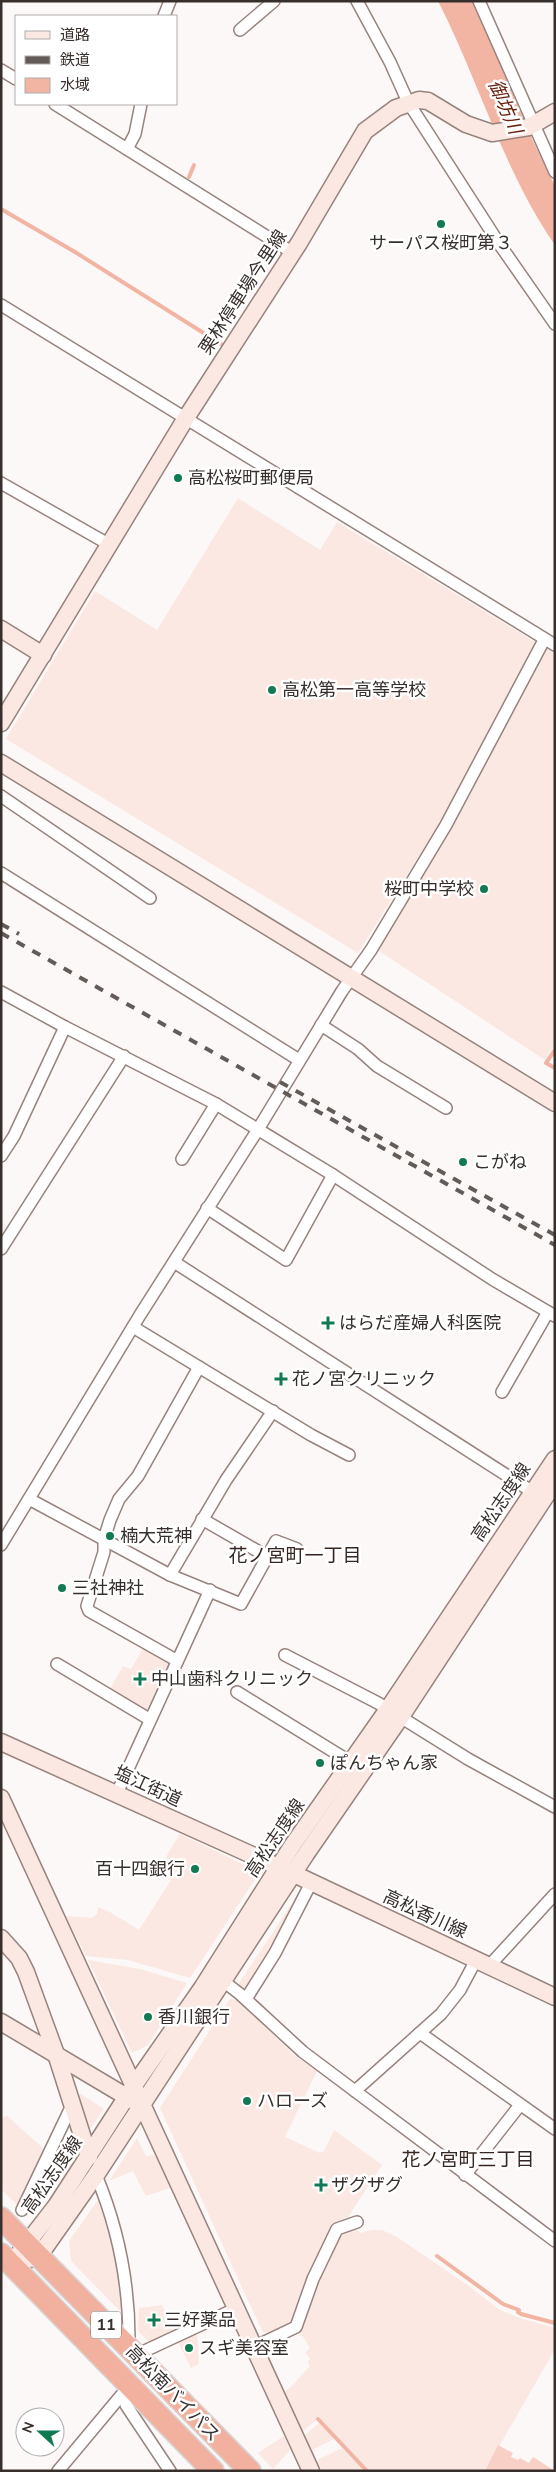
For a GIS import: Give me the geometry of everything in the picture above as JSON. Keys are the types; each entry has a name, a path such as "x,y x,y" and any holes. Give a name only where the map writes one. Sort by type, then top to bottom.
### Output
{"highway":[{"name":"11","path":"1,2218 33,2251"},
{"name":"高松南バイパス","path":"33,2251 250,2471"},
{"name":"高松南バイパス","path":"4,2262 38,2292 213,2471"}],"main road":[{"path":"408,102 428,102 466,124 498,133 531,126 555,112"},
{"name":"栗林停車場今里線","path":"1,723 186,418 292,254 365,132 382,117 408,102"},
{"path":"1,629 44,655"},
{"path":"1,763 555,1103"},
{"name":"高松志度線","path":"33,2251 89,2156 134,2097 218,1977 294,1874 358,1767 538,1495 555,1459"},
{"name":"高松志度線","path":"538,1495 555,1482"},
{"name":"塩江街道","path":"4,1747 117,1793 278,1868"},
{"name":"高松志度線","path":"218,1977 278,1868 358,1767"},
{"path":"1,1798 76,1956 134,2097 160,2140 311,2471"},
{"name":"高松香川線","path":"278,1868 555,1997"},
{"path":"1,1938 19,1958 26,1972 58,2057 89,2156"},
{"path":"1,2022 58,2057 134,2097"},
{"name":"高松志度線","path":"4,2262 33,2251 96,2175 134,2097"}],"street":[{"path":"164,15 170,1"},
{"path":"240,30 274,1"},
{"path":"357,1 390,62 408,102 500,246 555,324"},
{"path":"479,1 531,126 555,172"},
{"path":"1,70 15,78"},
{"path":"57,105 292,254"},
{"path":"127,149 135,134 141,105"},
{"path":"1,305 550,643 446,825 299,1060 257,1131 133,1327 29,1499 5,1531 1,1545"},
{"path":"1,483 110,545"},
{"path":"1,796 150,898"},
{"path":"1,873 299,1060"},
{"path":"1,992 64,1027 216,1104 257,1131 333,1175 492,1279 551,1314 502,1392"},
{"path":"321,1026 358,1049 377,1066 446,1108"},
{"path":"1,1156 14,1136 64,1027"},
{"path":"1,1249 124,1056"},
{"path":"182,1158 216,1104"},
{"path":"207,1208 286,1260 333,1175"},
{"path":"174,1262 538,1495"},
{"path":"133,1327 349,1455"},
{"path":"176,1660 89,1611 87,1606 104,1552 104,1539 119,1499 138,1476 199,1367"},
{"path":"170,1575 202,1520 273,1411"},
{"path":"29,1499 170,1575 241,1604 276,1541 297,1549"},
{"path":"202,1520 268,1557"},
{"path":"117,1793 176,1660 210,1590"},
{"path":"285,1655 394,1713 468,1759 555,1807"},
{"path":"57,1664 149,1719"},
{"path":"237,1692 358,1767"},
{"path":"246,1999 275,1953 311,1883"},
{"path":"355,2091 441,2014 482,1963 555,1894"},
{"path":"218,1977 246,1999 303,2052 465,2175 554,2239"},
{"path":"420,2033 555,2130"},
{"path":"22,2210 72,2103"},
{"path":"465,2175 520,2105"},
{"path":"96,2175 123,2265 133,2351 237,2308"},
{"path":"254,2347 296,2327 313,2279 338,2229 357,2222"},
{"path":"58,2471 129,2386"},
{"path":"129,2386 126,2405 170,2471"}],"shaded area":[{"name":"高松第一高等学校","path":"238,498 320,550 337,522 535,642 441,821 358,953 6,739 95,591 157,630"},
{"name":"桜町中学校","path":"546,648 555,653 555,1045 545,1060 376,949 452,829"},
{"name":"中山歯科クリニック","path":"145,1645 173,1664 151,1708 145,1710 110,1689 123,1666 131,1669"},
{"path":"180,1834 253,1869 256,1878 190,1978 128,1960 86,1956 66,1916 92,1918 97,1914 98,1907 110,1912 139,1930 171,1880 164,1877 167,1855"},
{"path":"303,1895 248,1992 241,1989 239,1983 297,1896"},
{"path":"88,1960 140,1969 187,1983 148,2045 132,2053"},
{"path":"230,1999 237,2000 294,2055 317,2071 285,2137 320,2153 324,2151 334,2130 382,2165 348,2217 333,2223 304,2285 292,2322 268,2333 263,2332 160,2108"},
{"path":"81,2094 104,2109 91,2128 85,2124 77,2097"},
{"path":"6,2115 45,2150 19,2207 1,2189 1,2120"},
{"path":"137,2138 146,2156 154,2155 157,2159 170,2188 146,2196 133,2171 109,2181"},
{"path":"98,2200 119,2266 125,2316 71,2261 69,2241"},
{"path":"355,2229 361,2233 371,2230 382,2230 397,2237 469,2286 500,2310 555,2328 555,2349 485,2471 369,2471 319,2418 303,2431 285,2391 310,2366 308,2362 310,2358 305,2353 310,2348 300,2332 319,2281 342,2233"},
{"name":"三好薬品","path":"162,2305 175,2332 152,2345 138,2331 139,2308"},
{"name":"スギ美容室","path":"197,2330 199,2364 191,2368 177,2340"},
{"path":"319,2423 334,2439 312,2450 305,2435"},
{"path":"284,2436 290,2450 273,2469 258,2453"},
{"path":"498,2445 513,2453 511,2457 518,2460 520,2458 529,2463 533,2457 555,2471 485,2471"},
{"path":"342,2448 364,2471 322,2471 317,2460"}],"water":[{"name":"御坊川","path":"438,1 473,1 533,141 555,186 555,245 537,216 506,156 453,31"}],"waterway":[{"path":"189,177 194,165"},
{"path":"1,209 75,252 221,344"},
{"path":"555,1050 546,1063 555,1068"},
{"path":"437,2256 503,2304 519,2310 518,2312 521,2314 555,2323"},
{"path":"318,2419 367,2471"}],"railway":[{"path":"1,924 19,934"},
{"path":"1,933 555,1245"},
{"path":"280,1082 555,1235"}],"place":[{"name":"サーパス桜町第３","path":"441,224"},
{"name":"高松桜町郵便局","path":"178,478"},
{"name":"高松第一高等学校","path":"272,690"},
{"name":"桜町中学校","path":"484,889"},
{"name":"こがね","path":"463,1162"},
{"name":"はらだ産婦人科医院","path":"328,1323"},
{"name":"花ノ宮クリニック","path":"281,1379"},
{"name":"楠大荒神","path":"110,1536"},
{"name":"三社神社","path":"62,1588"},
{"name":"中山歯科クリニック","path":"140,1679"},
{"name":"ぽんちゃん家","path":"320,1763"},
{"name":"百十四銀行","path":"195,1869"},
{"name":"香川銀行","path":"148,2017"},
{"name":"ハローズ","path":"247,2101"},
{"name":"ザグザグ","path":"321,2185"},
{"name":"三好薬品","path":"154,2320"},
{"name":"スギ美容室","path":"189,2348"}],"district":[{"name":"花ノ宮町一丁目","path":"295,1556"},
{"name":"花ノ宮町三丁目","path":"468,2160"}]}
